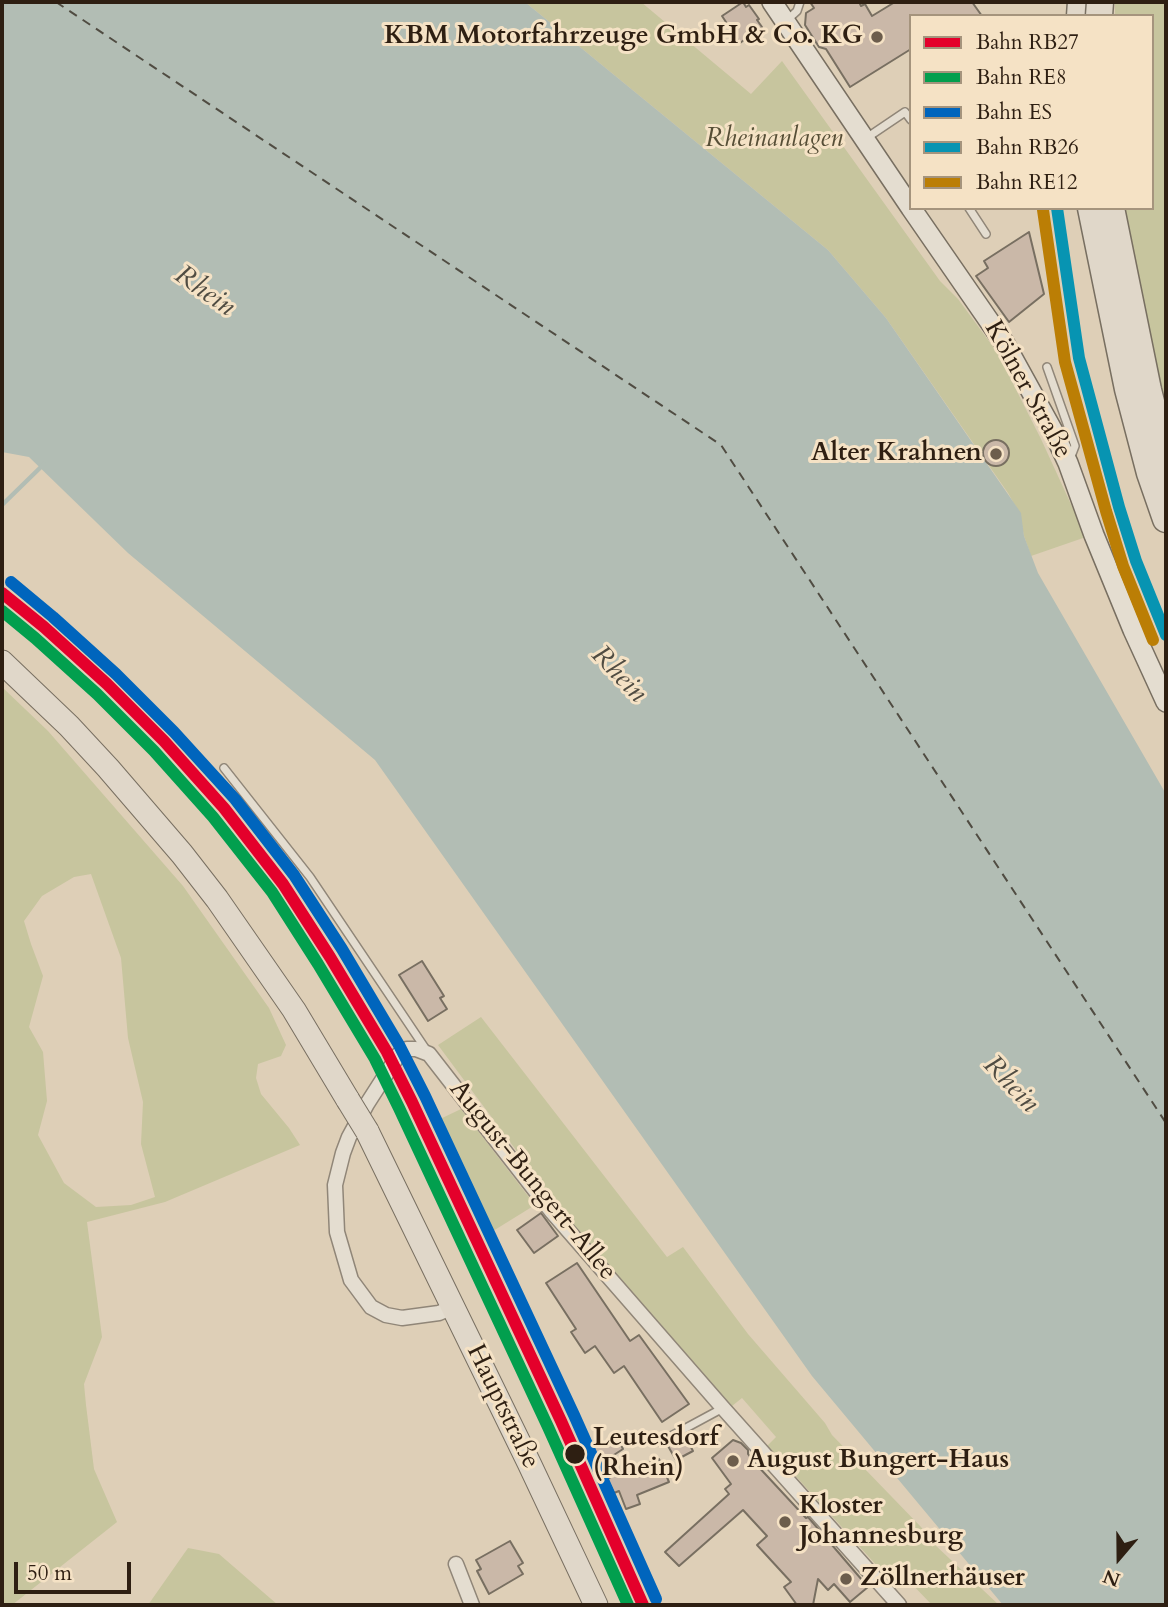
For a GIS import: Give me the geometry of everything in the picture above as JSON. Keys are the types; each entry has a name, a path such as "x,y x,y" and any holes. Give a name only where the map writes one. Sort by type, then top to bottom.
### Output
{"highway":[{"path":"1091,210 1128,389 1150,473 1166,519"},
{"path":"1111,210 1148,390 1166,461"}],"main road":[{"name":"Hauptstraße","path":"2,662 101,760 182,854 217,899 294,1010 366,1131 596,1605"}],"street":[{"name":"Kölner Straße","path":"772,2 909,205"},
{"name":"Kölner Straße","path":"912,210 1005,344 1068,463 1094,535 1166,702"},
{"name":"August-Bungert-Allee","path":"453,1307 439,1313 402,1318 386,1315 371,1307 351,1279 337,1232 335,1185 349,1137 399,1054 407,1049 429,1054 552,1212 899,1605"},
{"path":"456,1564 471,1605"}],"lane":[{"path":"786,21 797,11 800,2"},
{"path":"865,139 905,112 909,117"},
{"path":"970,210 986,234"},
{"path":"1046,368 1075,446 1068,463"},
{"path":"224,768 310,877 429,1054"},
{"path":"660,1442 723,1408"}],"green space":[{"name":"Rheinanlagen","path":"525,2 641,2 751,94 782,61 940,281 958,299 997,352 1086,537 1031,556 1021,516 1008,493 886,318 828,250"},
{"path":"1115,2 1166,2 1166,414 1123,210 1154,210 1154,14 1115,14"},
{"path":"2,687 48,731 183,886 269,1008 286,1045 281,1056 258,1064 256,1078 261,1094 300,1145 165,1202 87,1222 102,1337 84,1384 86,1405 94,1469 117,1522 12,1605 2,1605","holes":["91,874 121,958 128,1038 143,1102 141,1144 155,1197 131,1205 96,1207 64,1183 38,1135 47,1101 43,1052 29,1027 43,976 24,921 42,896 74,877"]},
{"path":"481,1017 667,1257 683,1247 748,1334 825,1423 832,1435 921,1527 934,1544 999,1605 932,1605 907,1579 897,1588 791,1471 800,1463 789,1452 780,1459 767,1446 776,1437 742,1398 732,1406 559,1208 438,1045"},
{"path":"461,1109 535,1205 493,1231 436,1121"},
{"path":"188,1548 219,1554 278,1605 148,1605"}],"water":[{"name":"Rhein","path":"2,2 525,2 828,250 886,318 1021,513 1024,536 1038,573 1166,794 1166,1605 1003,1605 812,1376 375,760 128,553 29,457 2,452"}],"building":[{"path":"743,2 746,7 749,5 762,27 740,43 722,16"},
{"name":"KBM Motorfahrzeuge GmbH & Co. KG","path":"810,2 859,2 861,6 865,4 872,16 895,2 972,2 981,14 909,14 909,50 850,87 826,49 819,47 805,25 806,13 814,8"},
{"path":"1029,232 1044,294 1009,322 976,276 988,268 984,261"},
{"name":"Alter Krahnen","path":"996,440 1006,443 1009,453 1006,463 996,466 986,463 983,453 986,443"},
{"path":"422,961 444,996 440,998 447,1009 428,1021 399,975"},
{"path":"541,1213 558,1236 534,1253 517,1230"},
{"path":"577,1263 630,1341 639,1335 689,1404 662,1422 624,1366 614,1373 595,1346 585,1353 571,1332 576,1329 546,1283"},
{"path":"685,1436 693,1451 676,1460 668,1446"},
{"path":"617,1437 623,1449 600,1464 593,1448"},
{"path":"733,1440 748,1450 755,1463 806,1518 808,1517 868,1587 850,1602 834,1584 828,1590 818,1579 813,1605 797,1605 784,1587 791,1582 757,1545 767,1536 743,1510 679,1566 665,1552 729,1494 725,1489 731,1484 712,1458"},
{"path":"659,1459 669,1482 637,1495 640,1504 626,1509 619,1491 614,1493 607,1479 631,1466 633,1469"},
{"path":"510,1541 523,1563 518,1566 523,1574 489,1594 477,1571 481,1569 476,1560"}],"waterway":[{"path":"2,505 44,464"}],"ferry route":[{"path":"56,2 721,445 1166,1123"}],"rail line":[{"name":"RE12","path":"1043,210 1065,362 1123,566 1153,640"},
{"name":"RB26","path":"1057,210 1079,358 1119,507 1136,561 1166,635"},
{"name":"ES","path":"11,582 116,674 235,799 294,875 342,949 399,1045 425,1096 574,1415 656,1599"},
{"name":"RB27","path":"2,593 107,684 164,741 224,808 283,884 330,957 387,1052 412,1102 561,1421 643,1605"},
{"name":"RE8","path":"2,611 97,694 154,751 213,817 272,892 318,964 375,1059 399,1108 628,1605"}],"place":[{"name":"KBM Motorfahrzeuge GmbH & Co. KG","path":"877,37"},
{"name":"Alter Krahnen","path":"996,454"},
{"name":"Leutesdorf (Rhein)","path":"575,1454"},
{"name":"August Bungert-Haus","path":"733,1461"},
{"name":"Kloster Johannesburg","path":"785,1522"},
{"name":"Zöllnerhäuser","path":"846,1579"}]}
